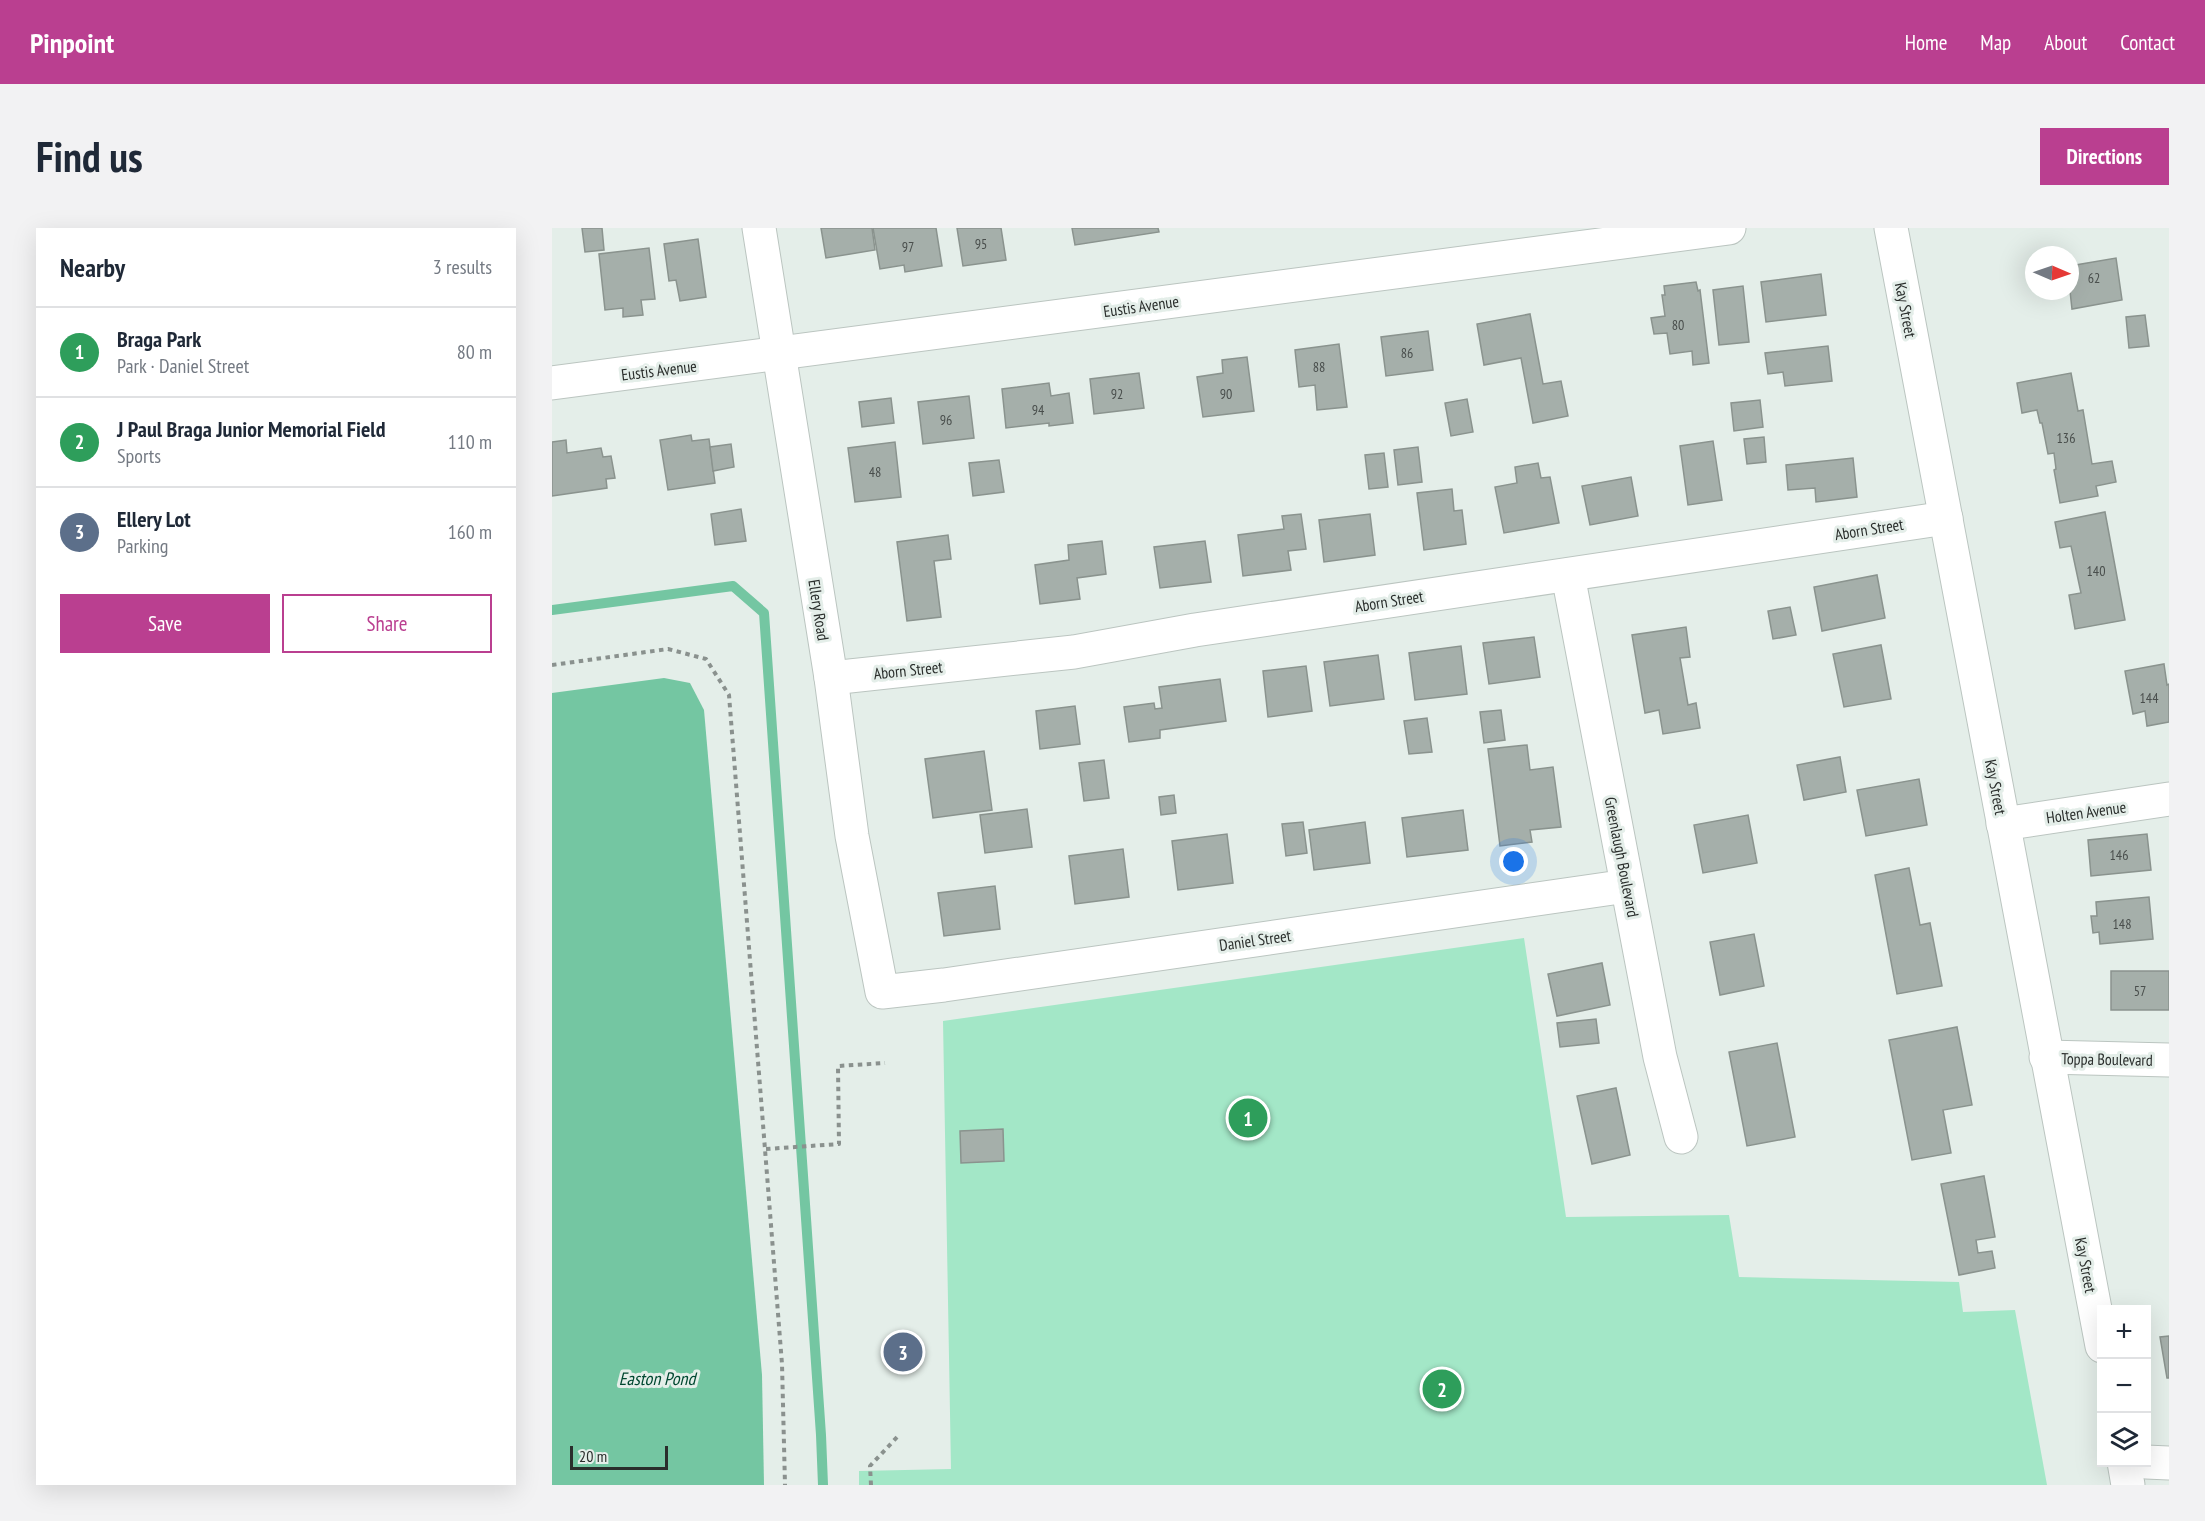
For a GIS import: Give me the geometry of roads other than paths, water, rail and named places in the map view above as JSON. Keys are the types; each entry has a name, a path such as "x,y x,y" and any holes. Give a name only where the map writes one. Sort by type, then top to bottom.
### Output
{"street":[{"name":"Ellery Road","path":"759,228 777,355 831,678 852,836 882,992"},
{"name":"Eustis Avenue","path":"552,383 1729,228"},
{"name":"Kay Street","path":"1891,228 2097,1320"},
{"name":"Aborn Street","path":"831,678 1074,652 1195,630 1946,518"},
{"name":"Greenlaugh Boulevard","path":"1568,574 1660,1057 1681,1137"},
{"name":"Holten Avenue","path":"2003,824 2169,799"},
{"name":"Daniel Street","path":"882,992 1627,886"},
{"name":"Toppa Boulevard","path":"2046,1057 2169,1060"},
{"path":"2151,1462 2169,1462"},
{"path":"2125,1467 2128,1485"}],"water":[{"name":"Easton Pond","path":"664,678 690,683 704,710 762,1375 764,1485 552,1485 552,693"}],"waterway":[{"path":"552,610 733,586 764,613 823,1485"}],"place":[{"name":"Braga Park","path":"1248,1118"},
{"name":"Ellery Lot","path":"903,1352"},
{"name":"J Paul Braga Junior Memorial Field","path":"1442,1389"}]}
